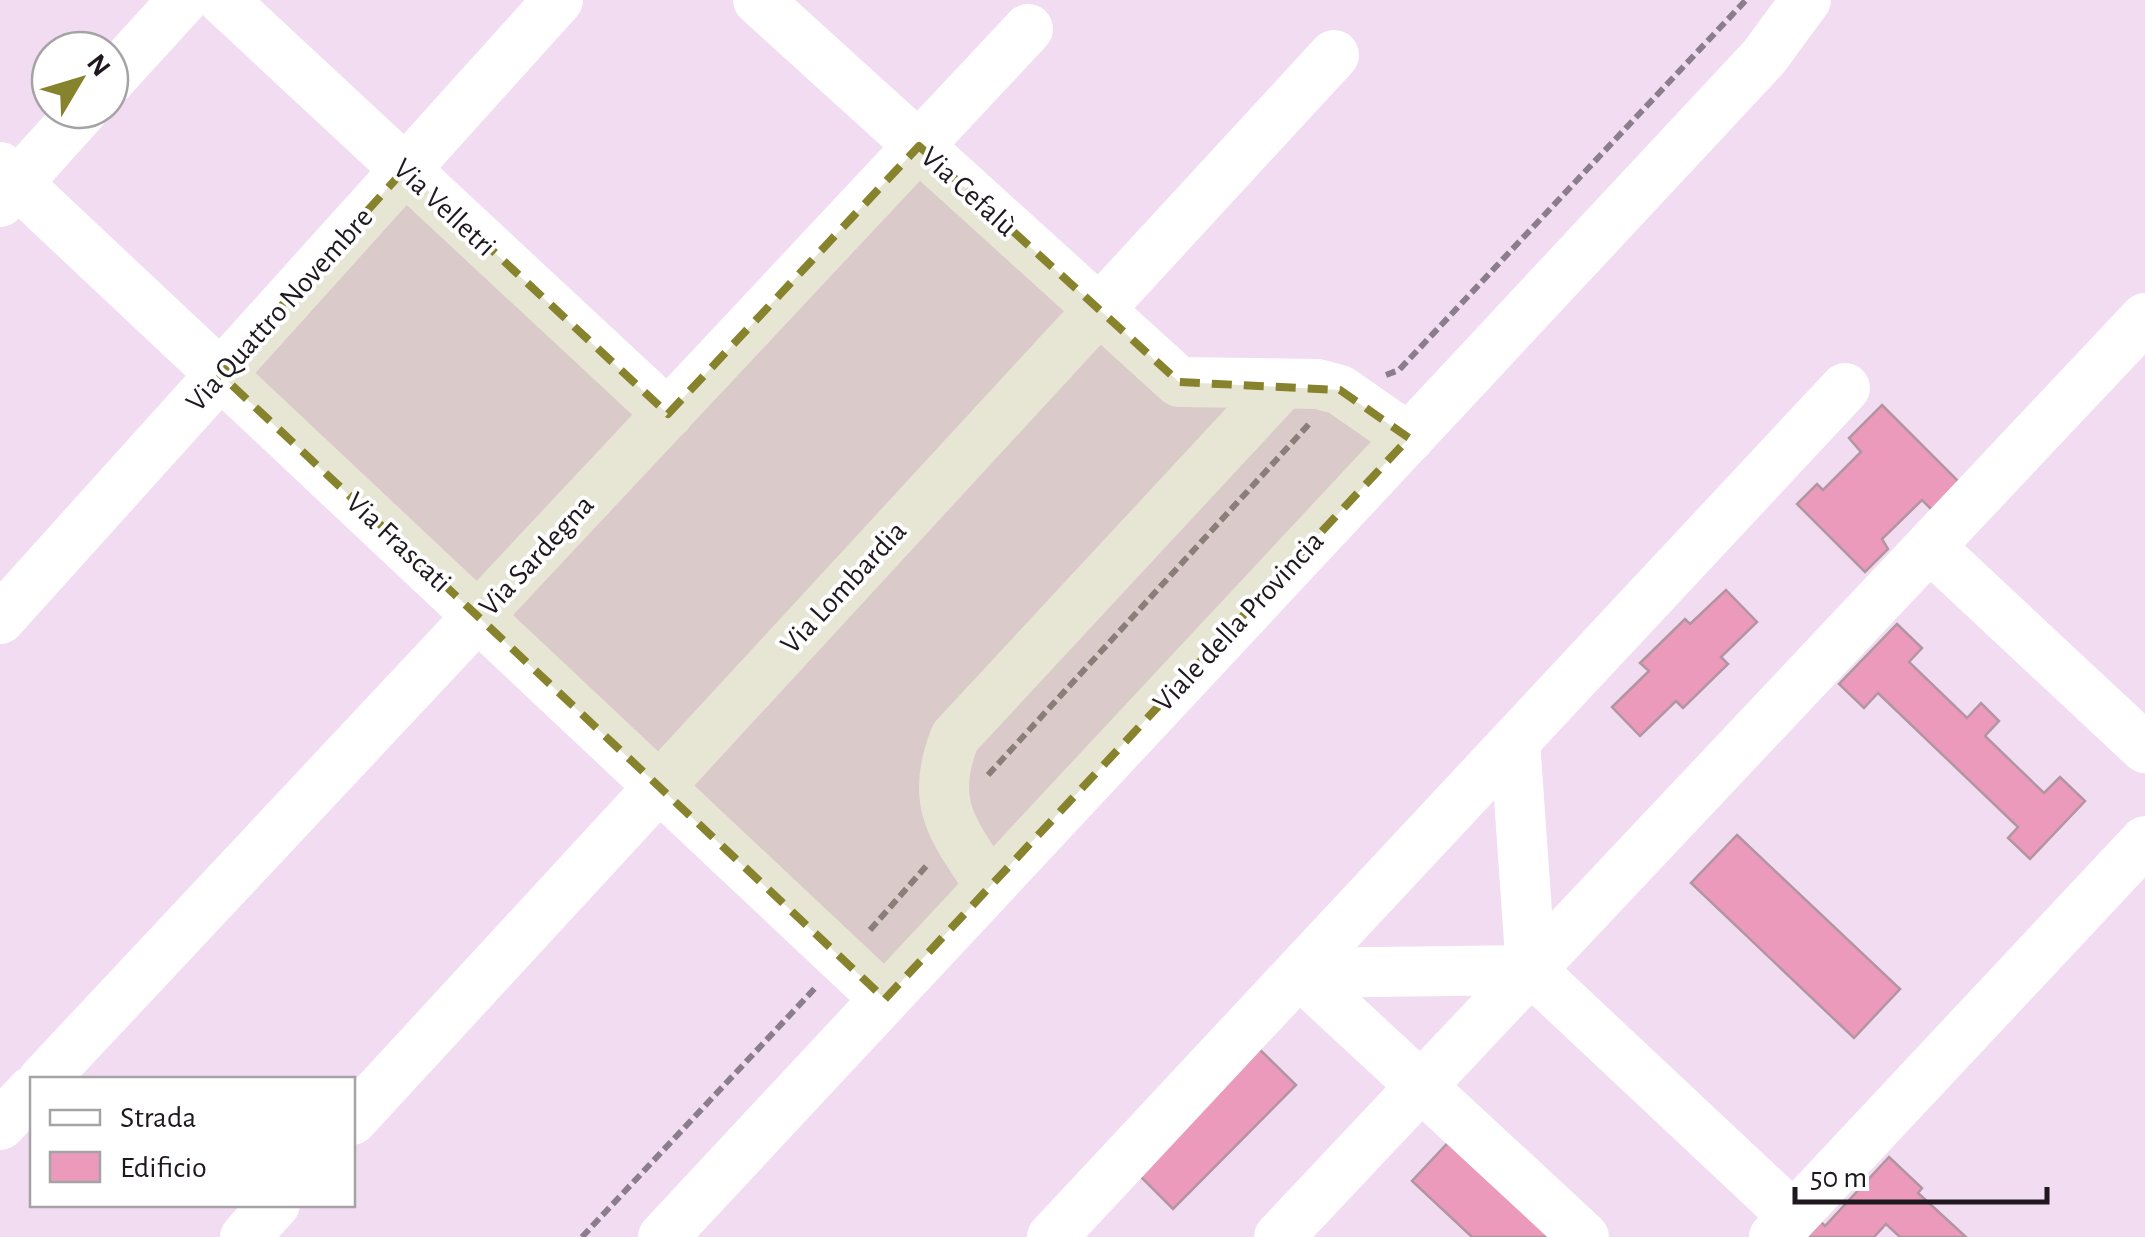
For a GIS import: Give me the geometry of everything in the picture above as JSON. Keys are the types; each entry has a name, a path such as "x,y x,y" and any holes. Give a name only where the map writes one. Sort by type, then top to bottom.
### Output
{"street":[{"path":"130,58 183,0"},
{"name":"Via Velletri","path":"224,0 668,414"},
{"name":"Via Quattro Novembre","path":"0,619 558,0"},
{"name":"Via Cefalù","path":"758,0 1179,382 1281,386"},
{"name":"Viale della Provincia","path":"663,1237 1764,57 1806,0"},
{"name":"Via Sardegna","path":"46,1077 1028,29"},
{"name":"Via Lombardia","path":"355,1117 1334,55"},
{"path":"6,184 62,130"},
{"name":"Via Frascati","path":"6,184 220,374 885,998"},
{"path":"1279,1237 2145,318"},
{"path":"990,886 952,829 941,784 955,737 1281,386 1318,384 1340,390 1408,438"},
{"path":"1052,1237 1845,388"},
{"path":"1930,547 2145,748"},
{"path":"1515,741 1530,970 1784,1227 2145,841"},
{"path":"1298,973 1530,970"},
{"path":"1298,973 1584,1237"},
{"path":"0,1125 30,1093"},
{"path":"245,1237 272,1207"}],"path":[{"path":"582,1237 918,879 981,782 1340,390 1399,370 1746,0"}],"highlighted area":[{"path":"919,146 1179,382 1340,390 1409,438 885,999 220,374 405,169 668,414"}],"building":[{"path":"1882,405 1959,482 1932,510 1922,500 1882,539 1888,549 1865,572 1797,504 1817,484 1823,490 1861,452 1849,438"},
{"path":"1726,590 1757,622 1721,657 1728,664 1683,708 1676,701 1640,736 1612,707 1649,671 1640,663 1685,619 1690,624"},
{"path":"1897,624 1922,648 1909,662 1967,718 1981,703 1999,721 1985,736 2044,793 2060,777 2085,801 2030,859 2008,838 2018,827 1878,693 1864,708 1839,684"},
{"path":"1737,835 1900,989 1854,1038 1691,883"},
{"path":"1254,1044 1296,1085 1173,1209 1133,1169"},
{"path":"1458,1132 1572,1237 1472,1237 1412,1181"},
{"path":"1889,1157 1922,1188 1918,1193 1966,1237 1900,1237 1886,1224 1874,1237 1807,1237 1821,1222 1825,1226"}]}
